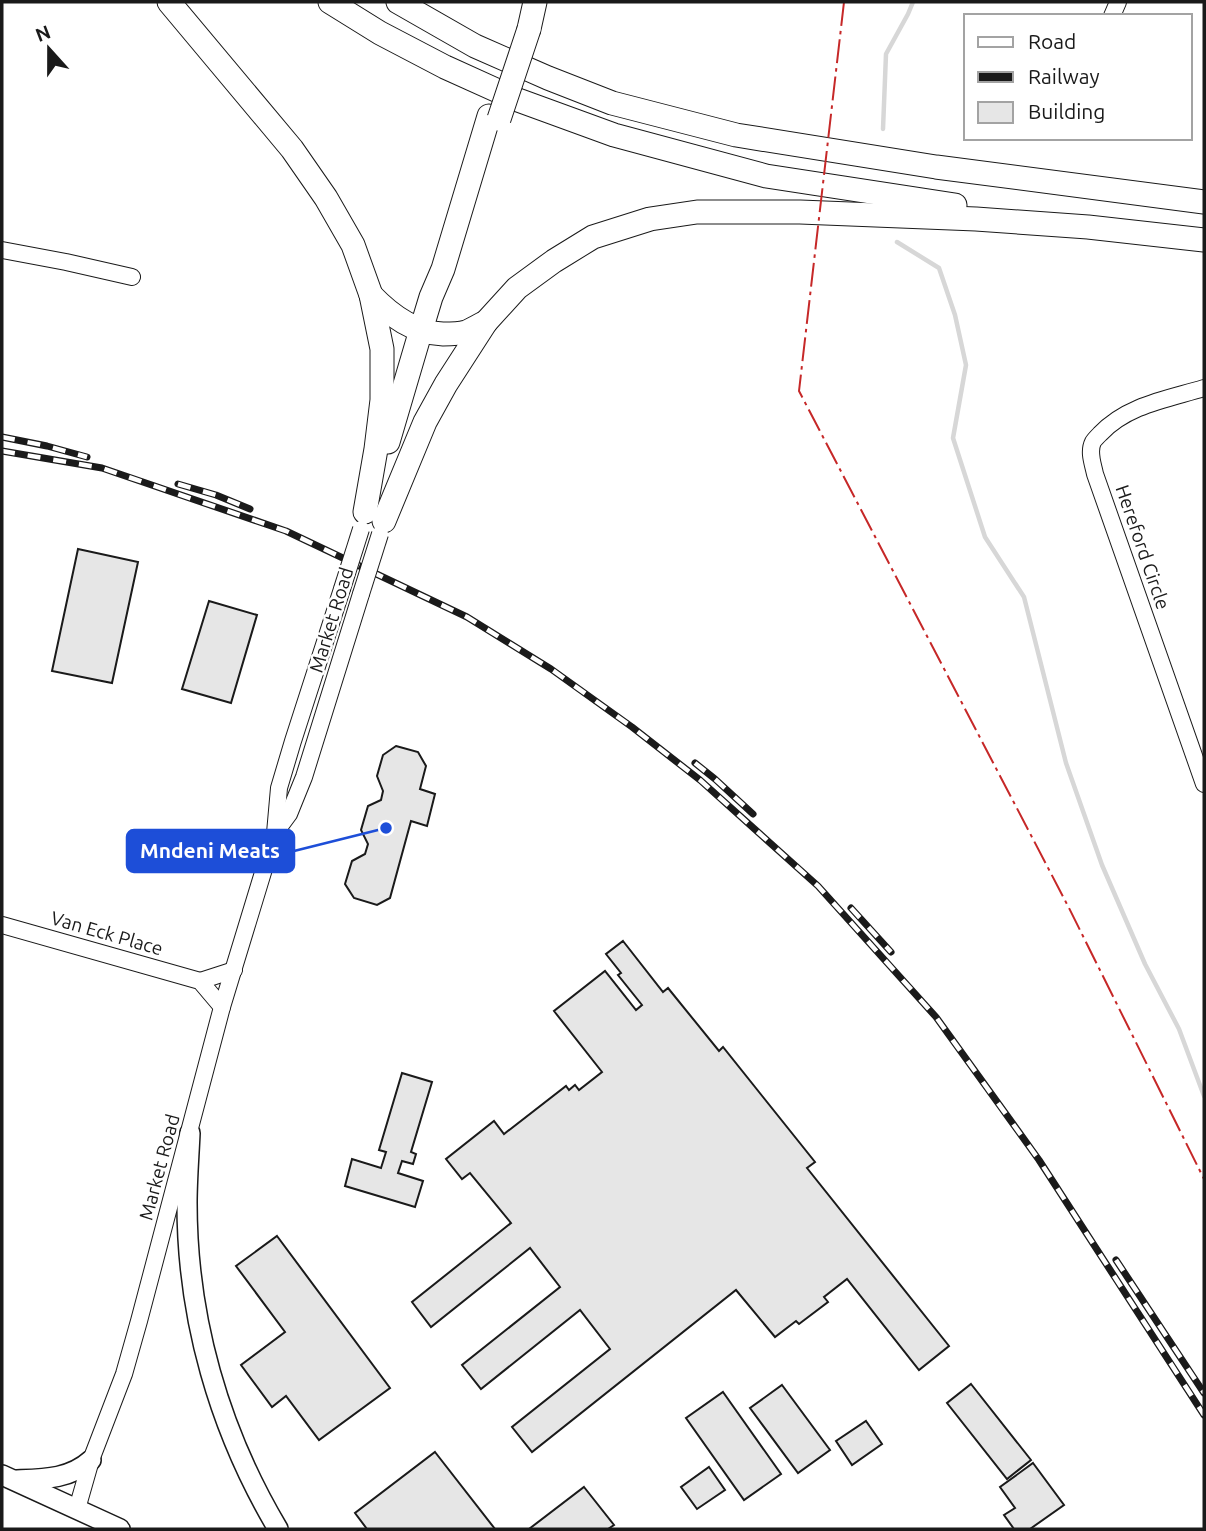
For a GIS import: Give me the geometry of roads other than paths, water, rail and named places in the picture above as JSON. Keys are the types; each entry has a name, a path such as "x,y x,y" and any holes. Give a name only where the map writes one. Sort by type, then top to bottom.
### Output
{"highway":[{"path":"169,2 292,149 326,198 353,245 371,295 383,349 382,400 372,524"},
{"path":"330,2 423,56 519,100 614,135 664,149 766,176 1204,239"},
{"path":"398,2 475,46 548,78 612,103 736,135 936,167 1204,202"},
{"path":"428,2 548,78"},
{"path":"523,28 526,2"},
{"path":"372,524 427,332 431,298 523,28 536,2"},
{"path":"427,332 442,315 494,118"},
{"path":"372,524 446,384 486,322 517,288 593,237 650,219 697,212 800,212 976,219 1204,239"},
{"path":"371,295 385,310 403,322 427,332 465,333 486,322"}],"main road":[{"path":"190,1133 188,1237 194,1299 201,1334 223,1416 253,1485 278,1529"},
{"path":"7,1477 58,1477 83,1467 91,1460"},
{"path":"7,1477 120,1529"}],"street":[{"path":"2,250 132,277"},
{"name":"Hereford Circle","path":"1204,388 1122,415 1093,441 1091,455 1095,474 1204,784"},
{"name":"Market Road","path":"77,1509 91,1460 124,1374 222,1007 275,833 279,788 293,741 342,589 372,524"},
{"name":"Market Road","path":"275,833 289,814 304,777 361,594 372,524"},
{"name":"Van Eck Place","path":"2,925 200,981"},
{"path":"222,1007 200,981 234,970"}],"waterway":[{"path":"883,129 886,54 913,2"},
{"path":"897,242 939,268 955,315 966,365 953,438 985,537 1024,597 1066,763 1102,865 1145,964 1179,1029 1204,1096"}],"railway":[{"path":"2,437 87,457"},
{"path":"2,451 102,468 286,531 467,617 551,669 700,780 818,886 936,1017 1039,1160 1204,1415"},
{"path":"178,484 250,509"},
{"path":"695,763 753,814"},
{"path":"851,908 891,952"},
{"path":"1116,1260 1204,1393"}],"place":[{"name":"Mndeni Meats","path":"386,828"}]}
